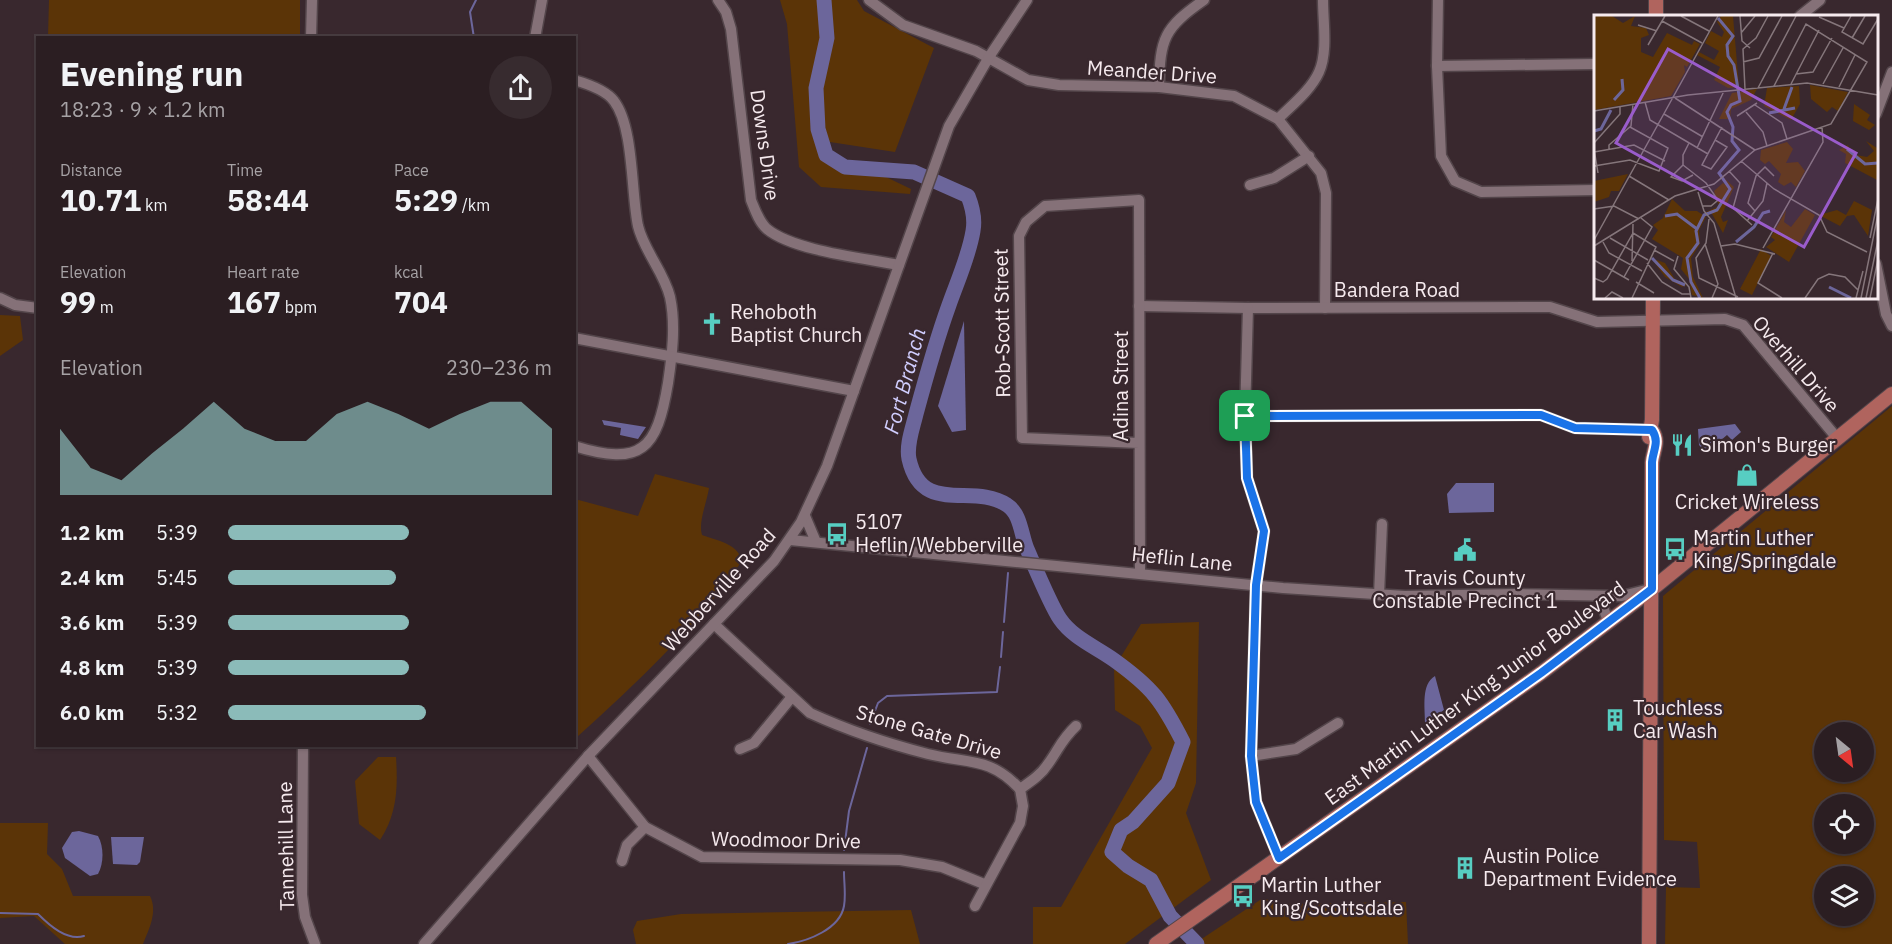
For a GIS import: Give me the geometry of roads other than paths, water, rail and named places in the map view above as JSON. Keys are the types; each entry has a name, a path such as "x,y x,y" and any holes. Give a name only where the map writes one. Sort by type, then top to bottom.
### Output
{"main road":[{"path":"1649,944 1652,456 1649,450 1649,436 1652,430 1653,298"},
{"name":"East Martin Luther King Junior Boulevard","path":"1156,944 1541,673 1652,589 1892,394"}],"street":[{"path":"311,36 312,0"},
{"path":"535,36 542,0"},
{"name":"Downs Drive","path":"718,0 730,21 751,200 761,221 767,229 797,244 899,265"},
{"name":"Meander Drive","path":"869,0 903,25 989,57 1018,76 1038,83 1159,87 1234,96 1278,119 1321,173 1326,193 1325,308"},
{"name":"Webberville Road","path":"424,944 588,756 774,561 790,540 820,486 949,126 989,57 1027,0"},
{"path":"1159,87 1161,48 1166,32 1176,20 1204,0"},
{"path":"1278,119 1310,86 1319,72 1322,60 1323,0"},
{"path":"1438,0 1437,66 1441,156 1455,181 1482,192 1594,190"},
{"path":"1801,15 1820,0"},
{"path":"1437,66 1594,64"},
{"path":"1877,109 1892,72"},
{"path":"576,81 591,85 614,101 625,128 638,228 670,296 672,356 662,421 653,436 643,446 623,455 612,456 576,447"},
{"path":"1250,185 1274,177 1309,156"},
{"name":"Adina Street","path":"1139,200 1140,573"},
{"name":"Rob-Scott Street","path":"1139,200 1046,206 1026,222 1019,236 1018,250 1022,438 1139,443"},
{"path":"1877,273 1886,314 1892,326"},
{"path":"0,298 35,308"},
{"name":"Bandera Road","path":"1139,306 1551,307 1598,322 1652,322"},
{"path":"1248,308 1245,416 1247,478 1264,531 1256,585 1251,756 1256,802 1279,858"},
{"name":"Overhill Drive","path":"1652,322 1725,320 1743,325 1837,438"},
{"path":"576,338 854,391"},
{"path":"1245,416 1541,415 1575,428 1652,430"},
{"path":"805,516 816,542"},
{"path":"1379,595 1382,524"},
{"name":"Heflin Lane","path":"790,540 1379,595 1622,596 1652,589"},
{"path":"1599,596 1608,621"},
{"name":"Stone Gate Drive","path":"714,624 791,698 810,713 830,722 928,754 986,764 1005,773 1020,789"},
{"path":"740,749 753,743 791,698"},
{"path":"1251,756 1296,749 1338,723"},
{"path":"975,906 984,884 1020,823 1023,806 1020,789 1049,764 1062,739 1076,726"},
{"name":"Tannehill Lane","path":"303,747 302,895 304,917 315,944"},
{"name":"Woodmoor Drive","path":"588,756 645,826 702,857 900,860 942,867 984,884"},
{"path":"622,861 627,845 645,826"}],"waterway":[{"path":"474,36 470,12 476,0"},
{"name":"Fort Branch","path":"824,0 827,38 816,88 818,129 826,155 845,167 914,172 968,196 973,213 974,227 969,250 935,346 910,436 909,459 916,477 925,487 937,493 994,499 1012,509 1018,519 1038,575 1065,626 1138,679 1155,696 1169,716 1183,742 1168,783 1133,822 1121,830 1112,852 1128,866 1151,880 1170,916 1197,944"},
{"path":"1020,551 1025,542"},
{"path":"1004,622 1008,573"},
{"path":"1001,657 1003,632"},
{"path":"870,724 878,703 887,696 997,692 1000,667"},
{"path":"844,850 849,811 867,748"},
{"path":"788,944 822,933 836,921 844,906 844,872"},
{"path":"0,913 38,914 53,928 65,934 84,936"}],"place":[{"name":"Rehoboth Baptist Church","path":"712,324"},
{"name":"Simon's Burger","path":"1682,445"},
{"name":"Cricket Wireless","path":"1747,475"},
{"name":"5107 Heflin/Webberville","path":"837,534"},
{"name":"Martin Luther King/Springdale","path":"1675,549"},
{"name":"Travis County Constable Precinct 1","path":"1465,550"},
{"name":"Touchless Car Wash","path":"1615,720"},
{"name":"Austin Police Department Evidence","path":"1465,868"},
{"name":"Martin Luther King/Scottsdale","path":"1243,896"}]}
